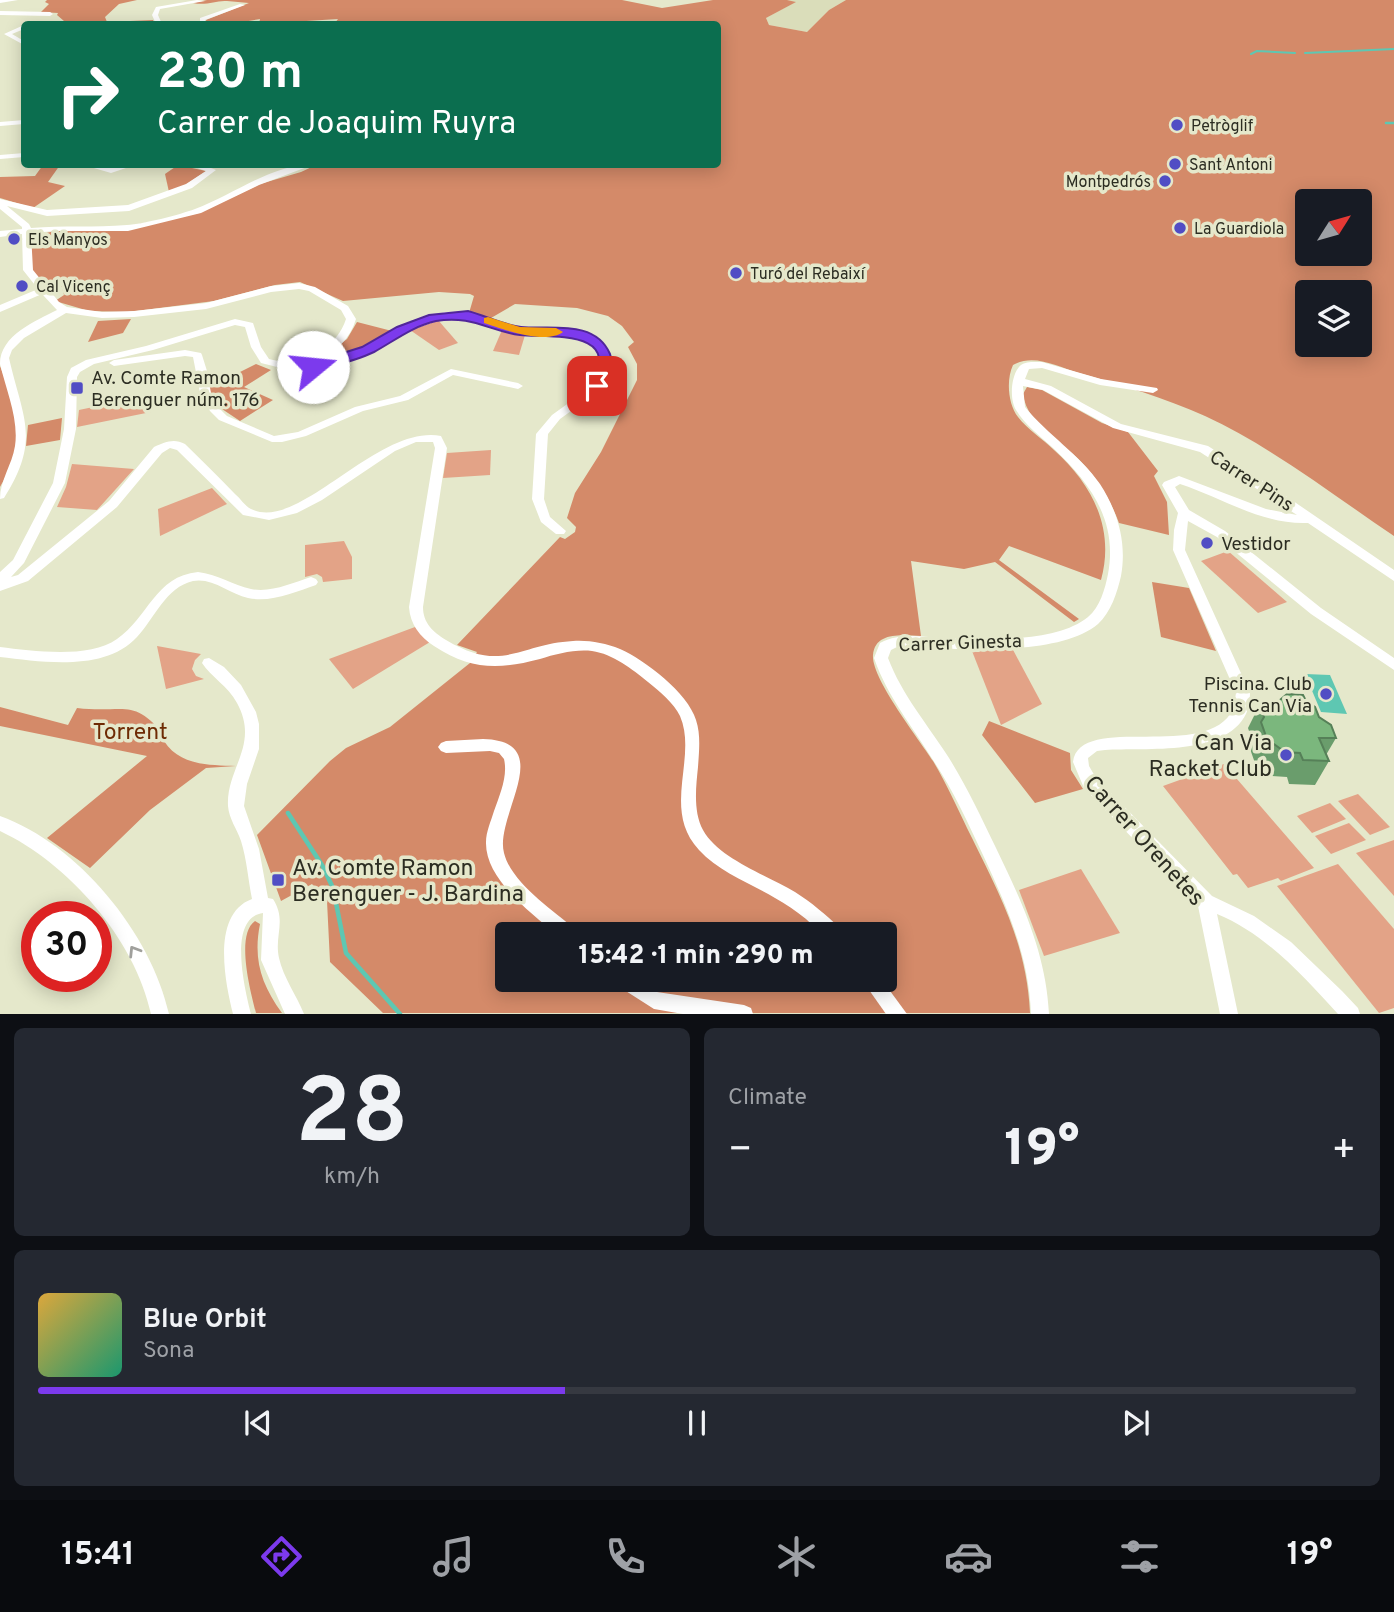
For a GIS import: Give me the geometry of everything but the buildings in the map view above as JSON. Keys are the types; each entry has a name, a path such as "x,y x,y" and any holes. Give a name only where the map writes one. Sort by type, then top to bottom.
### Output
{"street":[{"path":"0,1 15,0"},
{"path":"158,21 155,15 158,8 202,1"},
{"path":"202,21 208,15 242,5"},
{"path":"0,13 50,14"},
{"path":"21,28 7,34 21,41"},
{"path":"3,123 21,122"},
{"path":"0,157 21,155"},
{"path":"99,168 111,171 122,168"},
{"path":"0,203 47,213 134,207 190,186 212,170 205,168"},
{"path":"0,234 28,230 128,228 191,213 256,183 299,168"},
{"path":"0,203 26,226 28,230 25,256 28,270 51,300 64,310 102,315 134,314 205,306 271,289 299,286 312,289 348,312 351,319 349,328 334,345 302,361 277,365"},
{"path":"0,309 43,290"},
{"path":"0,495 23,446 22,424 4,358 5,351 28,331 64,310"},
{"path":"0,580 19,563 55,492 69,429 72,377 75,370 90,362 149,348 235,322 249,325 262,358 299,370 357,354 401,330 445,315 468,315 519,331 574,332 593,340 600,346 606,360 602,378 592,391 556,417 541,434 539,506 545,519 561,531"},
{"path":"90,362 101,366 185,353 197,355 202,385 216,412 223,418 272,439 292,437 359,408 404,398 451,372 518,386"},
{"path":"1020,383 1023,368 1037,365 1100,382 1153,390"},
{"name":"Carrer Pins","path":"1020,383 1047,388 1117,426 1204,449 1394,576"},
{"name":"Carrer Ginesta","path":"1020,383 1017,399 1020,408 1091,482 1105,505 1114,528 1118,551 1108,599 1094,620 1065,633 993,644 897,642 885,647 881,658 888,677 941,758 970,810 1020,916 1034,962 1040,1013"},
{"path":"0,586 23,578 113,504 153,455 167,445 176,444 181,447 247,512 261,518 294,510 404,443 432,437 441,441 442,448 416,614 426,632 451,651 476,661 509,662 563,646 593,646 617,654 662,686 686,713 691,740 689,796 693,827 701,842 720,857 795,901 820,922"},
{"path":"1310,519 1280,517 1189,483 1172,481 1168,485 1184,513 1221,534 1315,611 1394,665"},
{"name":"Carrer Orenetes","path":"1184,513 1179,550 1243,693 1241,709 1228,726 1205,736 1150,744 1097,745 1085,750 1080,759 1082,771 1090,783 1206,902 1229,1013"},
{"path":"0,652 55,656 103,652 114,648 127,639 170,589 194,576 261,594 311,582"},
{"path":"209,663 223,673 233,686 242,699 252,724 251,748 236,801 240,823 249,841 261,904"},
{"path":"446,747 493,746 505,749 512,755 515,770 497,824 494,841 496,857 507,876 555,922"},
{"path":"0,823 65,864 88,884 144,966 156,994 160,1013"},
{"path":"1206,902 1247,919 1296,958 1351,1013"},
{"path":"242,1013 233,970 234,936 248,908 261,904 267,905 272,913 268,944 270,960 295,1013"},
{"path":"642,992 654,1000 744,1013"},
{"path":"880,992 898,1013"}],"shaded area":[{"path":"787,0 846,0 829,10 807,32 769,25 766,18 795,2"},
{"path":"438,320 458,343 439,350 410,330"},
{"path":"502,330 525,335 519,355 493,351"},
{"path":"145,396 151,412 77,427 79,410"},
{"path":"491,450 490,475 443,478 447,453"},
{"path":"72,464 134,469 97,510 57,507"},
{"path":"212,488 227,504 160,536 158,509"},
{"path":"344,541 352,557 352,579 323,582 322,577 317,574 305,577 305,545"},
{"path":"1228,551 1287,602 1258,613 1201,561"},
{"path":"415,627 430,642 353,689 329,659"},
{"path":"157,646 201,654 192,669 196,676 204,679 166,689"},
{"path":"1012,648 1042,704 1001,725 972,651"},
{"path":"1224,764 1314,868 1281,881 1278,878 1248,888 1237,874 1233,875 1163,786"},
{"path":"1358,794 1390,827 1370,835 1338,801"},
{"path":"1330,803 1346,819 1312,833 1297,816"},
{"path":"1349,823 1366,840 1331,854 1315,836"},
{"path":"1394,840 1394,896 1356,853"},
{"path":"1338,864 1394,929 1394,1008 1379,1013 1277,886"},
{"path":"1081,869 1120,933 1044,956 1019,890"}],"green space":[{"path":"137,0 119,4 105,17 107,21 64,21 58,13 41,12 49,4 45,2"},
{"path":"207,0 622,0 662,8 713,0 787,0 796,2 766,18 769,25 807,32 829,10 846,0 1394,0 1394,536 1278,457 1230,428 1143,392 1046,362 1029,360 1013,365 1009,385 1010,399 1018,417 1068,464 1090,493 1103,526 1105,561 1101,580 1009,546 999,560 1079,619 1074,622 995,562 964,569 911,561 921,636 891,636 884,638 875,647 874,665 887,693 938,770 1011,923 1024,966 1030,1013 383,1013 330,962 327,901 312,884 281,901 257,835 346,748 390,727 470,663 477,652 457,645 560,537 565,539 575,532 576,527 567,518 575,493 601,452 637,380 637,364 628,347 634,342 622,326 608,316 577,308 515,304 491,318 469,313 474,296 470,294 439,292 343,301 300,282 275,285 214,301 128,312 89,311 55,301 64,295 62,287 42,285 32,271 30,242 35,236 58,230 101,231 199,213 260,184 310,168 721,168 721,21 206,21 249,3 193,3"},
{"path":"41,168 58,168 48,182 65,186 33,208 0,198 0,177 35,176"},
{"path":"174,168 206,171 184,186 169,192 165,174"},
{"path":"131,319 123,333 88,342 98,321"},
{"path":"357,322 392,331 363,348 321,359 347,339"},
{"path":"256,364 271,370 244,387 273,400 240,421 219,407 208,388"},
{"path":"0,366 15,409 19,442 10,469 0,487"},
{"path":"1027,387 1042,390 1102,423 1128,432 1158,471 1154,476 1167,502 1169,535 1119,523 1105,493 1091,473 1032,416 1023,394"},
{"path":"62,418 60,440 26,446 28,425"},
{"path":"1152,582 1189,588 1216,651 1161,637"},
{"name":"Torrent","path":"0,707 68,725 77,708 128,709 146,717 169,740 164,741 171,749 187,760 236,766 206,768 150,810 90,868 47,838 147,756 0,726"},
{"path":"989,721 1070,753 1071,770 1083,789 1035,803 982,735"},
{"path":"255,921 260,924 260,971 282,1013 256,1013 245,951 249,928"}],"water":[{"name":"Piscina. Club Tennis Can Via","path":"1305,674 1330,675 1347,714 1321,712"}],"waterway":[{"path":"1305,53 1394,49"},
{"path":"1251,54 1257,51 1295,53"},
{"path":"1386,123 1394,123"},
{"path":"288,813 322,865 333,888 346,953 400,1014"}],"slow traffic":[{"path":"488,321 519,331 556,332"}],"place":[{"name":"Petròglif","path":"1177,125"},
{"name":"Sant Antoni","path":"1175,164"},
{"name":"Montpedrós","path":"1165,181"},
{"name":"La Guardiola","path":"1180,228"},
{"name":"Els Manyos","path":"14,239"},
{"name":"Turó del Rebaixí","path":"736,273"},
{"name":"Cal Vicenç","path":"22,286"},
{"name":"Av. Comte Ramon Berenguer núm. 176","path":"77,388"},
{"name":"Vestidor","path":"1207,543"},
{"name":"Piscina. Club Tennis Can Via","path":"1326,694"},
{"name":"Can Via Racket Club","path":"1286,755"},
{"name":"Av. Comte Ramon Berenguer - J. Bardina","path":"278,880"}],"route":[{"path":"313,367 367,350 416,324 445,315 468,315 519,331 574,332 593,340 600,346 606,360 604,373 597,386"}]}
